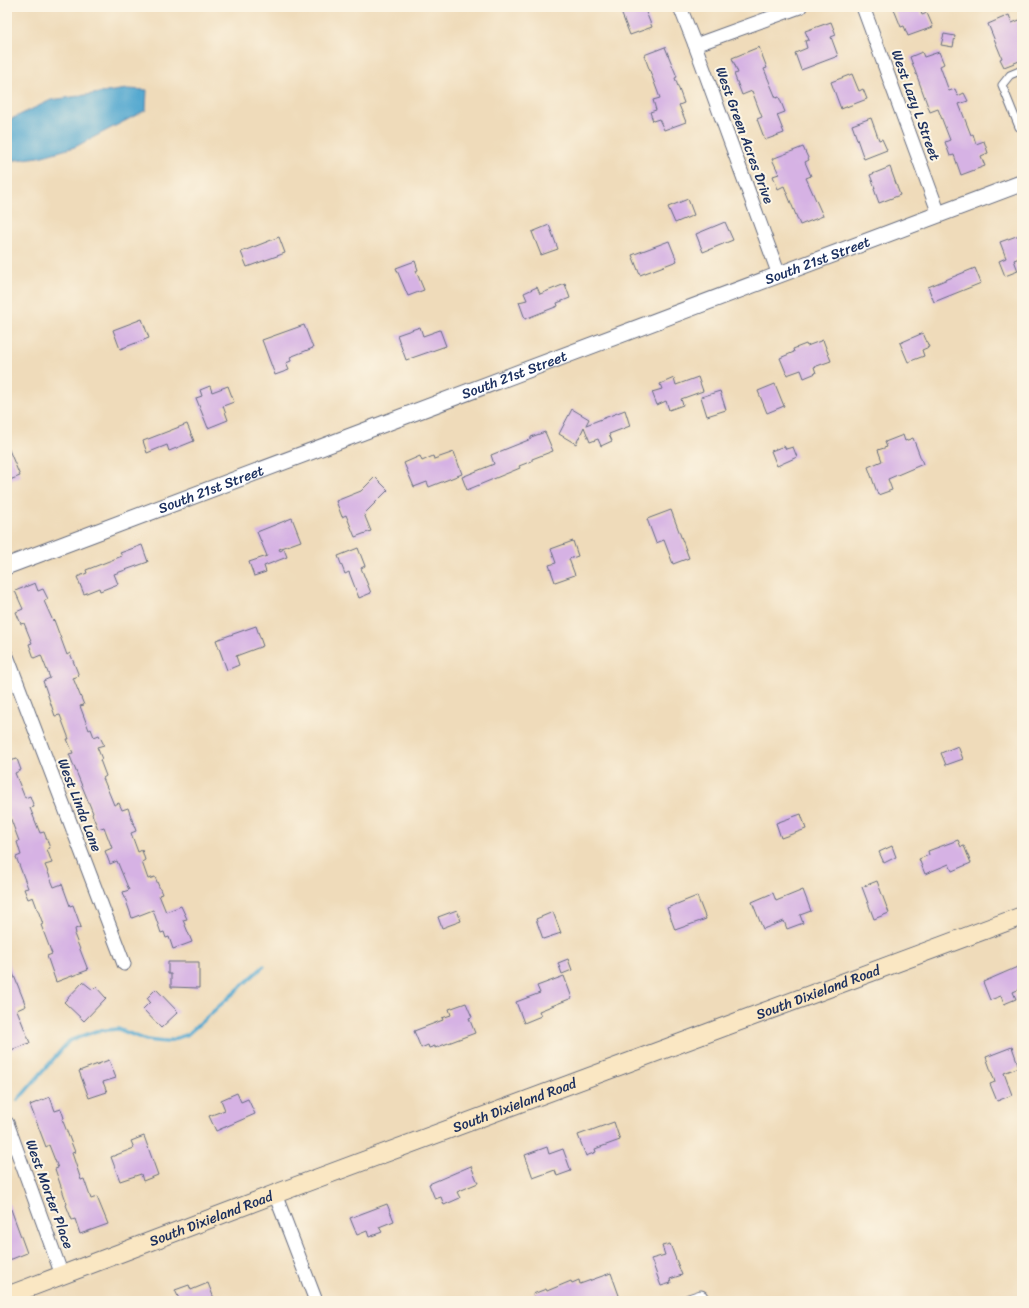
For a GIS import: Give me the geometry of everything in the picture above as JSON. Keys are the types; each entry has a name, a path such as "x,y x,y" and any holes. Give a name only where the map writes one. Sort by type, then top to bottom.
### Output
{"main road":[{"name":"South Dixieland Road","path":"7,1296 275,1194 1022,916"}],"street":[{"name":"West Green Acres Drive","path":"680,7 779,275"},
{"path":"695,45 800,7"},
{"name":"West Lazy L Street","path":"863,7 939,214"},
{"name":"South 21st Street","path":"7,566 1022,183"},
{"name":"West Linda Lane","path":"7,656 124,964"},
{"name":"West Morter Place","path":"7,1123 62,1275"},
{"path":"275,1194 316,1301"}],"lane":[{"path":"1019,127 1002,85 1010,75 1022,70"}],"water":[{"path":"127,89 147,90 146,110 75,147 39,157 8,161 7,121 51,100"}],"building":[{"path":"619,7 644,7 652,27 630,35"},
{"path":"893,7 919,7 922,15 927,13 933,27 908,36 904,26 901,27"},
{"path":"1009,15 1012,23 1022,19 1022,60 1004,67 1000,59 1002,58 988,24"},
{"path":"831,22 836,35 831,37 838,56 801,70 795,53 807,48 805,41 809,40 805,31"},
{"path":"944,34 955,36 953,47 941,45"},
{"path":"665,47 677,77 675,78 684,103 679,105 686,122 664,130 659,119 653,121 650,112 656,110 653,100 660,98 644,55"},
{"path":"759,47 767,68 764,69 776,98 779,97 785,112 777,115 784,133 765,140 757,119 762,117 752,91 742,95 734,74 738,73 732,58"},
{"path":"922,52 924,57 939,52 944,64 940,66 949,91 955,89 958,96 964,93 968,101 959,104 976,144 984,141 988,153 981,156 985,166 961,175 954,155 950,156 945,142 950,140 938,109 930,112 910,57"},
{"path":"852,74 859,91 863,89 867,99 841,109 831,82"},
{"path":"871,118 879,140 882,139 887,150 864,159 852,125"},
{"path":"803,147 809,160 805,162 811,176 806,178 823,216 800,225 784,186 778,189 773,176 779,174 772,159"},
{"path":"890,167 900,195 879,203 870,175"},
{"path":"688,199 694,215 675,223 668,207"},
{"path":"725,222 733,240 703,252 696,234"},
{"path":"549,225 558,249 541,255 532,232"},
{"path":"1022,234 1022,257 1014,260 1018,271 1005,276 999,261 1006,258 1000,242"},
{"path":"279,237 285,253 247,267 241,252"},
{"path":"669,241 677,261 640,275 632,255"},
{"path":"415,261 418,270 416,271 424,290 408,296 396,268"},
{"path":"975,268 981,283 934,302 928,287"},
{"path":"565,284 570,298 557,303 558,306 525,319 519,302 527,300 524,293 537,287 540,294"},
{"path":"142,319 149,338 120,349 113,330"},
{"path":"304,325 313,348 290,357 291,361 286,363 289,370 275,375 262,340"},
{"path":"420,327 423,336 440,330 446,346 406,360 397,335"},
{"path":"923,333 929,347 922,350 924,356 908,362 900,343"},
{"path":"823,340 831,361 814,367 816,373 804,378 801,370 787,375 780,358 794,352 793,349"},
{"path":"698,377 703,391 681,399 683,405 669,410 666,401 657,405 652,392 662,389 660,384 674,378 676,385"},
{"path":"775,384 784,406 767,413 758,391"},
{"path":"210,386 212,392 228,386 234,402 223,406 228,420 208,428 196,398 202,396 200,390"},
{"path":"720,391 726,410 707,416 701,397"},
{"path":"572,409 589,419 586,425 625,410 630,426 609,434 612,441 601,446 598,439 590,442 584,427 576,444 559,434"},
{"path":"187,424 194,441 169,451 167,445 147,453 143,441"},
{"path":"545,432 553,451 532,459 532,461 519,466 520,468 467,490 462,477 494,464 491,455"},
{"path":"903,435 905,441 913,438 923,464 888,479 892,490 878,495 868,467 882,461 878,450 887,447 885,442"},
{"path":"7,445 20,476 7,481"},
{"path":"784,446 786,449 793,447 797,457 777,466 771,451"},
{"path":"454,452 462,474 429,487 427,482 414,487 404,463 420,456 422,461 433,456 434,459"},
{"path":"375,477 388,490 364,514 371,531 355,537 346,515 342,517 336,501 361,491"},
{"path":"671,510 689,558 673,564 664,540 656,543 647,519"},
{"path":"292,518 301,541 279,549 280,551 284,549 287,557 264,566 266,572 254,576 249,562 267,556 257,532"},
{"path":"573,541 578,556 569,559 575,575 555,582 549,565 556,563 551,549"},
{"path":"142,545 148,562 114,574 118,584 100,591 99,588 84,594 77,577 87,573 86,570 122,556 120,553"},
{"path":"358,548 365,566 361,568 371,593 359,598 349,572 345,574 338,556"},
{"path":"35,583 38,591 43,589 48,599 44,601 53,621 54,620 67,655 70,653 79,676 73,678 84,705 80,706 89,730 91,729 94,737 99,735 104,745 97,747 102,759 100,760 106,776 103,778 114,805 119,803 122,810 128,808 136,831 131,833 138,852 142,850 145,860 142,862 148,879 155,877 162,894 159,895 166,912 181,906 187,919 183,920 192,942 173,949 169,937 166,938 164,932 161,933 153,910 132,918 123,892 129,890 117,861 110,864 105,851 112,848 104,827 98,829 69,754 73,753 67,739 69,739 60,715 55,716 43,681 50,678 41,655 34,658 29,644 32,643 24,623 21,624 16,612 23,609 15,591"},
{"path":"256,626 263,646 236,656 239,665 227,670 216,640"},
{"path":"958,746 963,759 946,765 941,753"},
{"path":"7,754 10,761 17,759 21,770 15,773 25,798 30,796 34,807 30,808 40,833 44,832 50,848 47,849 52,863 45,865 54,887 62,884 70,906 73,905 81,927 75,929 76,934 74,934 88,970 56,982 47,956 52,954 41,925 43,924 33,897 28,899 24,889 28,888 16,857 21,855 17,842 19,841 10,817 7,818"},
{"path":"801,814 806,829 781,838 776,823"},
{"path":"958,840 961,847 964,846 971,863 952,871 949,864 925,874 919,859 929,855 928,851"},
{"path":"892,846 896,857 884,863 879,852"},
{"path":"877,881 889,913 874,919 862,887"},
{"path":"803,890 811,911 800,915 803,923 787,929 784,921 763,929 752,902 773,893 776,901"},
{"path":"697,896 706,919 675,930 667,908"},
{"path":"457,910 461,921 442,928 438,917"},
{"path":"553,912 561,933 543,939 536,919"},
{"path":"7,958 26,1006 17,1010 30,1043 11,1050 7,1041"},
{"path":"568,959 572,970 562,974 558,963"},
{"path":"168,962 199,962 199,988 171,987 171,974 168,974"},
{"path":"1022,965 1022,988 1013,992 1016,999 1004,1004 1001,996 990,1000 983,982"},
{"path":"564,976 572,998 539,1011 541,1016 524,1023 516,1002 540,993 537,986"},
{"path":"83,982 93,990 96,987 106,998 84,1021 64,1002"},
{"path":"156,989 178,1012 161,1028 143,1009 150,1002 147,998"},
{"path":"466,1003 472,1017 469,1018 475,1033 435,1048 435,1046 429,1048 428,1045 421,1048 414,1031 443,1020 442,1018 451,1015 449,1009"},
{"path":"1012,1047 1019,1067 1004,1073 1012,1095 997,1101 990,1084 995,1082 986,1057"},
{"path":"109,1060 116,1078 103,1082 107,1092 89,1098 79,1071"},
{"path":"237,1093 241,1102 248,1099 255,1114 216,1131 209,1116 225,1110 221,1100"},
{"path":"50,1097 55,1111 61,1109 64,1118 62,1119 75,1152 72,1153 81,1180 84,1179 91,1199 97,1197 108,1224 80,1234 75,1219 72,1220 66,1205 67,1204 55,1169 58,1168 49,1145 46,1147 30,1105"},
{"path":"614,1122 620,1140 595,1149 596,1152 586,1156 578,1135"},
{"path":"144,1136 158,1175 143,1181 141,1174 120,1181 111,1157 134,1148 131,1141"},
{"path":"547,1147 549,1154 563,1149 571,1171 557,1176 555,1170 533,1178 525,1155"},
{"path":"471,1166 478,1183 457,1192 460,1198 444,1205 441,1197 435,1199 429,1184"},
{"path":"7,1201 27,1253 7,1261"},
{"path":"387,1204 394,1221 379,1227 382,1232 369,1237 367,1231 357,1235 350,1218"},
{"path":"670,1244 682,1275 670,1279 671,1283 661,1286 651,1259 665,1255 662,1246"},
{"path":"611,1273 621,1301 536,1301 533,1294 546,1289 547,1291 571,1281 572,1283 579,1280 580,1284"},
{"path":"208,1283 215,1301 180,1301 175,1290 189,1285 191,1290"}],"waterway":[{"path":"18,1100 69,1041 96,1031 118,1029 146,1040 166,1042 188,1034 264,966"}]}
